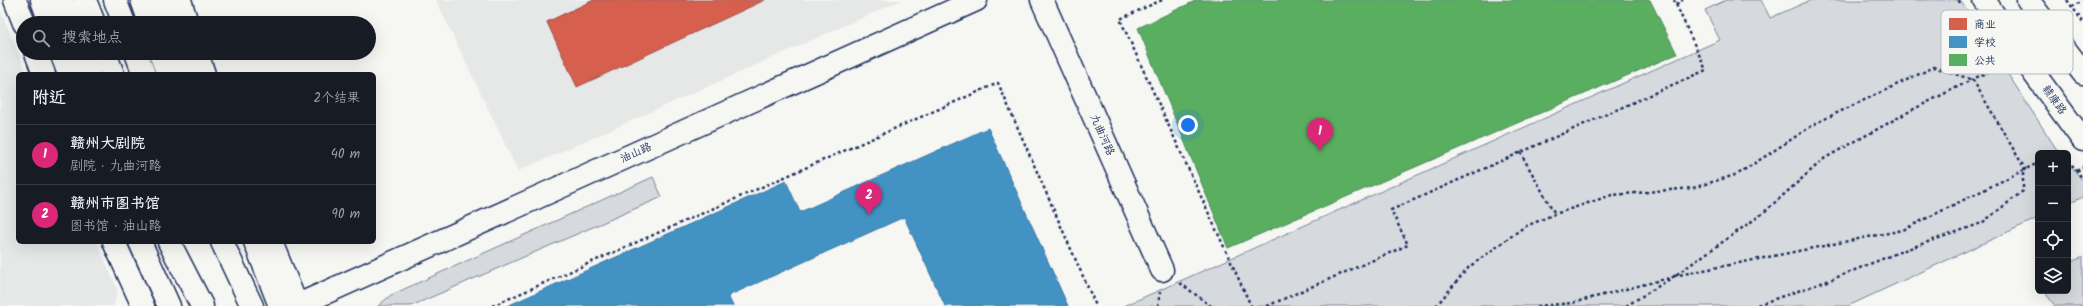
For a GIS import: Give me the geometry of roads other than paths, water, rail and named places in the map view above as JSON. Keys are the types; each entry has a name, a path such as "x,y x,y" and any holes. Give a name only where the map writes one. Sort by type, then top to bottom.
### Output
{"main road":[{"path":"15,0 21,16"},
{"path":"42,0 48,16"},
{"path":"62,0 68,16"},
{"path":"85,0 91,16"},
{"path":"115,0 121,16"},
{"path":"142,0 148,16"},
{"path":"164,0 170,16"},
{"path":"180,0 185,16"},
{"name":"油山路","path":"297,306 976,0"},
{"name":"九曲河路","path":"1042,0 1162,270"},
{"name":"赣康路","path":"1984,0 1991,10"},
{"path":"2028,0 2036,10"},
{"path":"39,60 43,72"},
{"path":"64,60 68,72"},
{"path":"85,60 89,72"},
{"path":"108,60 112,72"},
{"path":"139,60 143,72"},
{"path":"163,60 167,72"},
{"path":"185,60 189,72"},
{"path":"199,60 203,72"},
{"path":"2073,60 2083,73"},
{"name":"赣康路","path":"2034,74 2083,140"},
{"path":"115,244 143,306"},
{"path":"141,244 169,306"},
{"path":"170,244 202,306"},
{"path":"185,244 211,306"},
{"path":"223,244 252,306"},
{"path":"235,244 260,306"},
{"path":"255,244 280,306"},
{"path":"272,244 297,306"}],"place":[{"name":"赣州大剧院","path":"1320,151"},
{"name":"赣州市图书馆","path":"869,215"}]}
